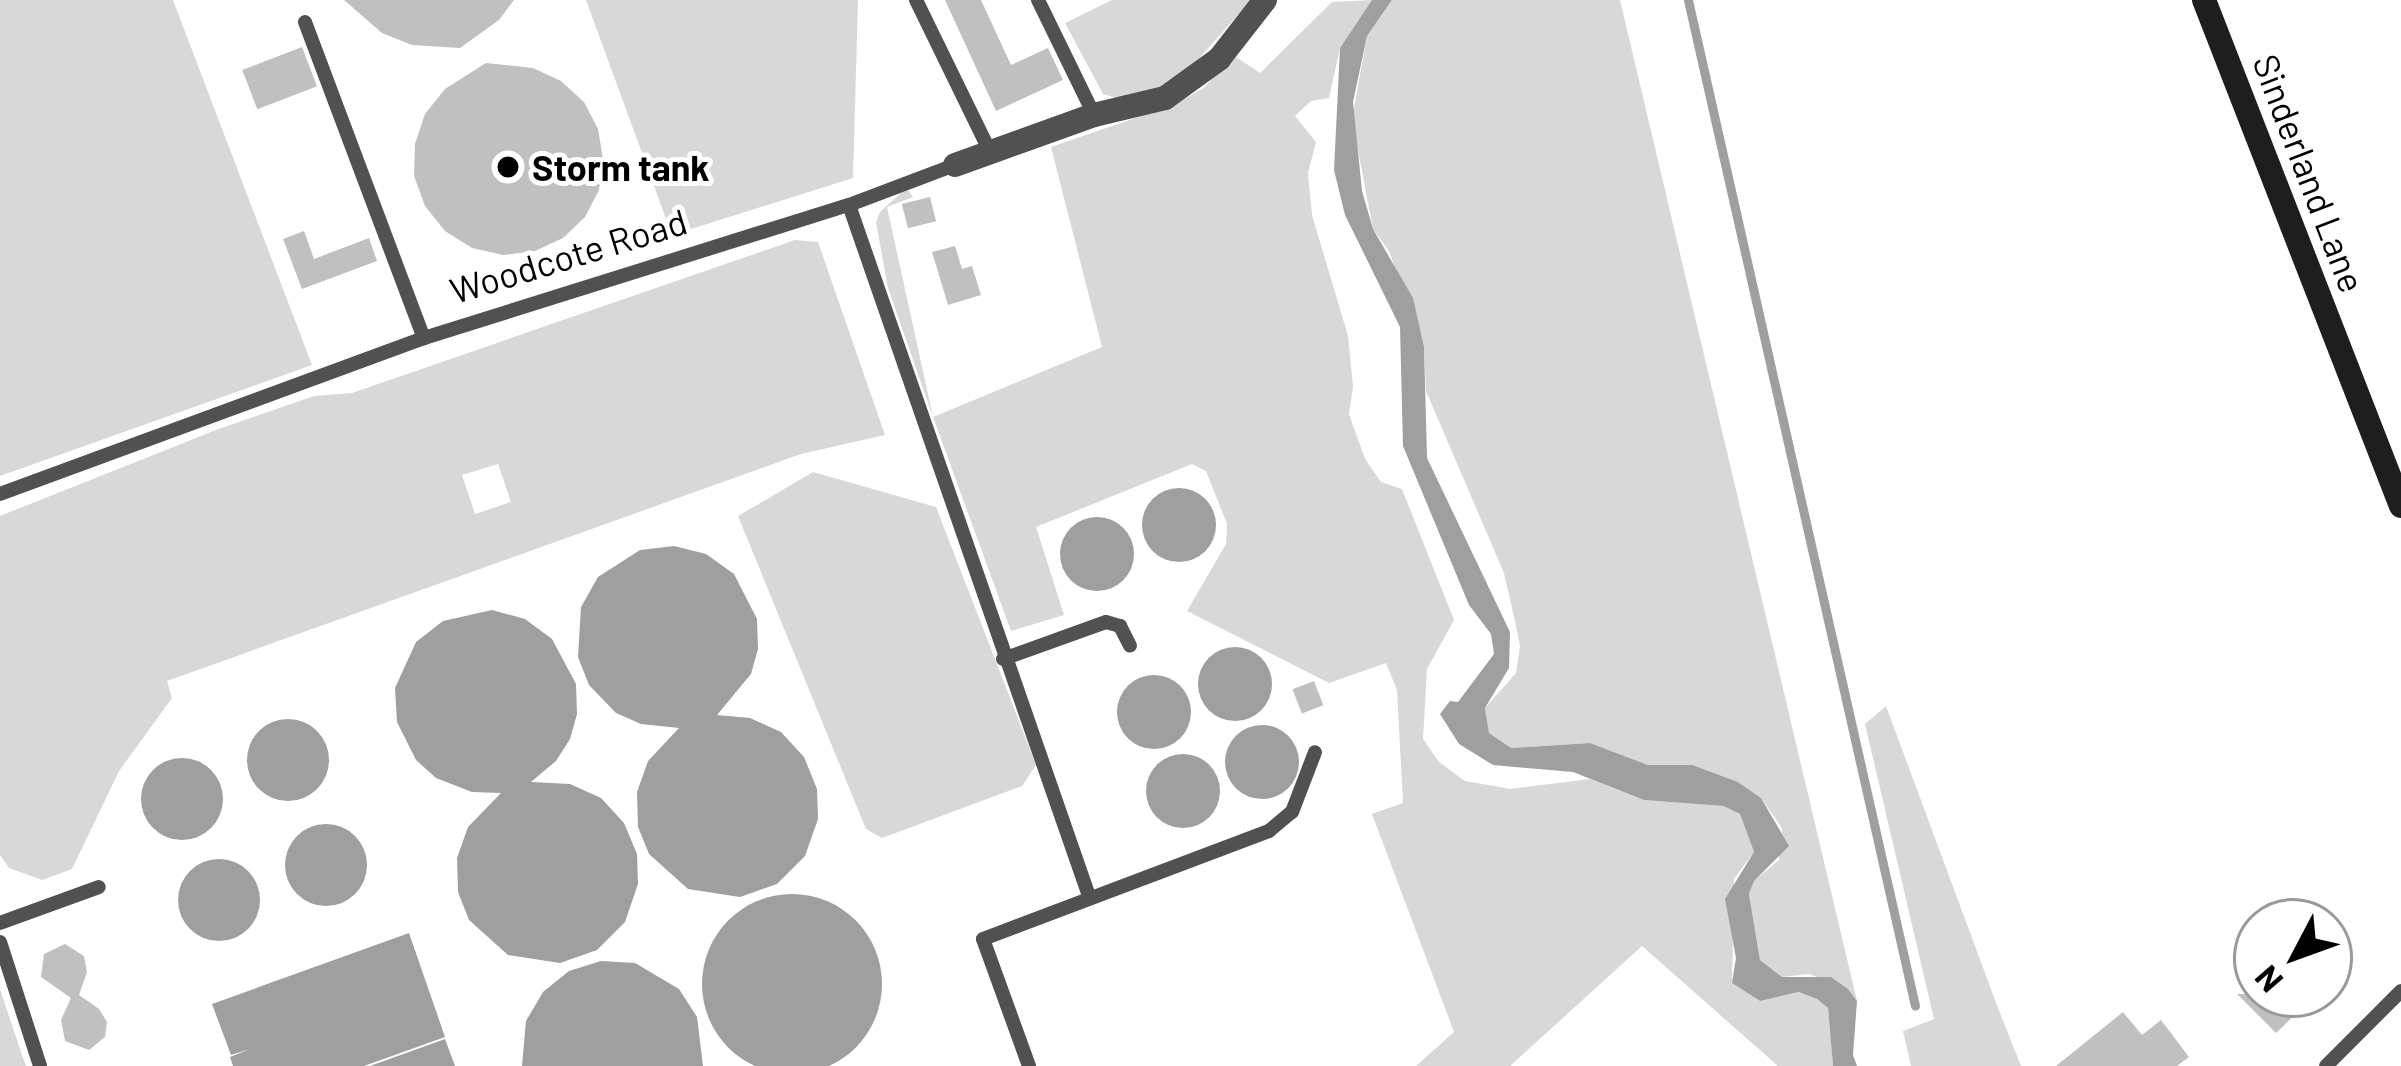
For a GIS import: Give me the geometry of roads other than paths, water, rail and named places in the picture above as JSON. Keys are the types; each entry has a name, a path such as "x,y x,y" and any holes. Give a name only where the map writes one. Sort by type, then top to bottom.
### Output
{"street":[{"name":"Woodcote Road","path":"956,165 1094,115 1165,98 1219,59 1265,0"},
{"name":"Sinderland Lane","path":"2204,0 2401,506"}],"lane":[{"path":"916,0 990,152"},
{"path":"1038,0 1094,115"},
{"path":"305,22 424,338"},
{"name":"Woodcote Road","path":"0,494 424,338 849,205 956,165"},
{"path":"849,205 1089,896"},
{"path":"1003,659 1106,622 1120,626 1130,646"},
{"path":"1029,1066 983,939 1269,831 1292,812 1316,752"},
{"path":"0,923 99,887"},
{"path":"0,942 40,1066"},
{"path":"2326,1066 2401,991"}],"waterway":[{"path":"1688,0 1915,1006"}],"place":[{"name":"Storm tank","path":"508,167"}]}
